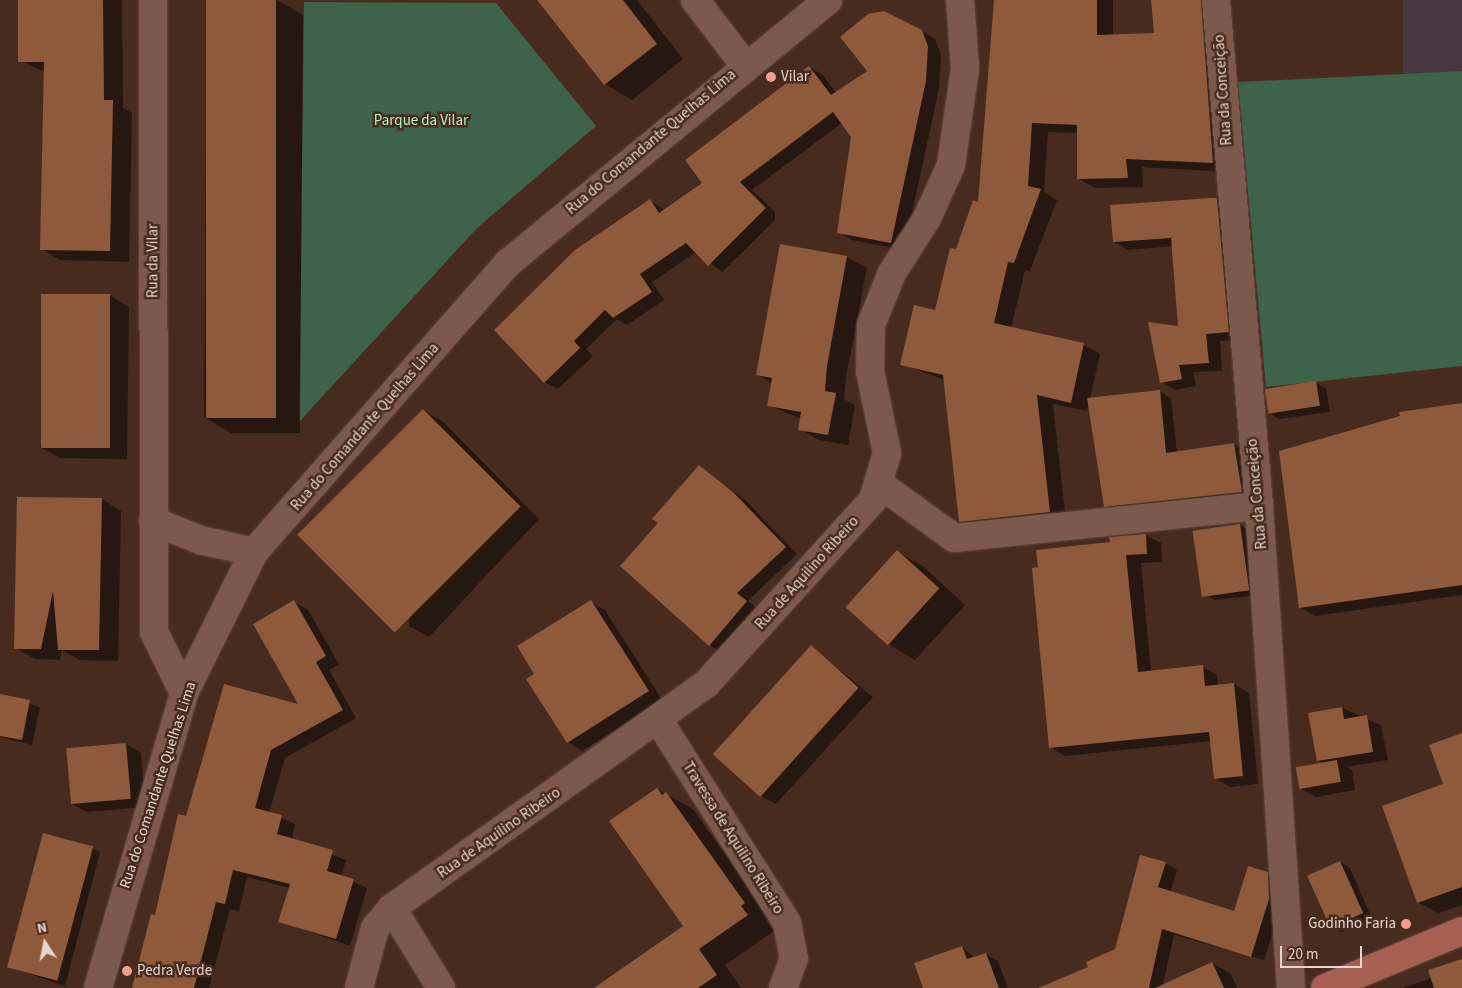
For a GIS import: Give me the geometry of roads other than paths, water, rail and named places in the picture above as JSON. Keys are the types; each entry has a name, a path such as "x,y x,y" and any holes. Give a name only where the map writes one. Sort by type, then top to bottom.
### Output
{"main road":[{"path":"1325,988 1462,931"}],"street":[{"name":"Rua da Vilar","path":"153,0 154,632 184,693"},
{"path":"695,0 744,64"},
{"name":"Rua do Comandante Quelhas Lima","path":"98,988 184,693 254,552 508,264 744,64 828,0"},
{"name":"Rua de Aquilino Ribeiro","path":"359,988 375,928 392,908 659,721 706,684 873,500 881,485 888,453 870,371 871,326 892,273 927,218 951,165 964,69 960,0"},
{"name":"Rua da Conceição","path":"1216,0 1259,506 1291,988"},
{"path":"881,485 954,538 1259,506"},
{"path":"153,521 200,540 254,552"},
{"name":"Travessa de Aquilino Ribeiro","path":"659,721 787,923 794,958 783,988"},
{"path":"392,908 441,988"}],"place":[{"name":"Vilar","path":"771,77"},
{"name":"Godinho Faria","path":"1406,924"},
{"name":"Pedra Verde","path":"127,971"}],"park label":[{"name":"Parque da Vilar","path":"421,121"}]}
